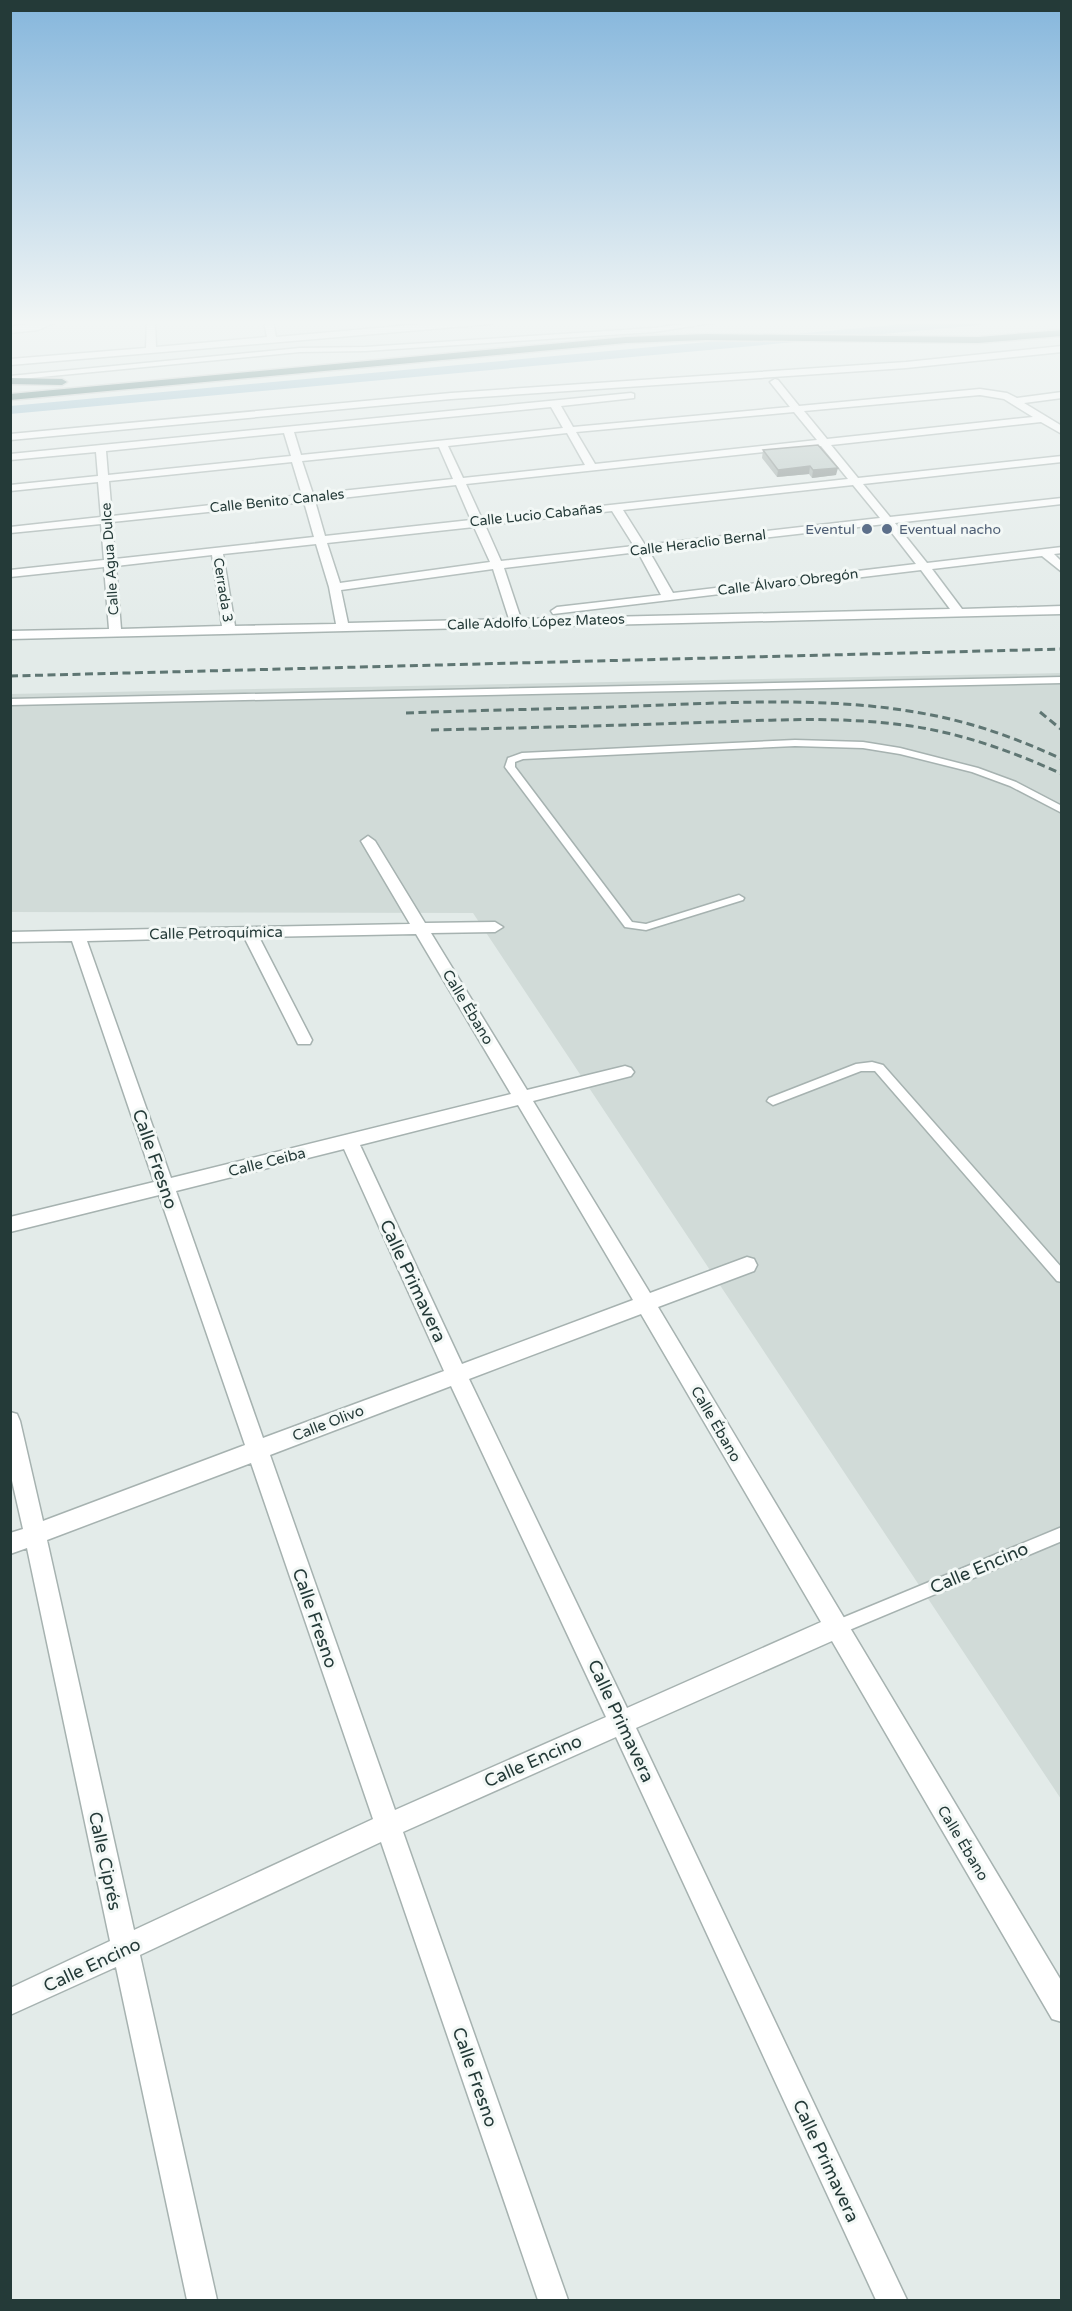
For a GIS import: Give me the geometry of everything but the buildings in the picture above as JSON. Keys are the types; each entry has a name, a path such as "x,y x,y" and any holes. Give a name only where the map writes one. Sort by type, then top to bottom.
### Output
{"street":[{"path":"10,437 98,429"},
{"path":"10,457 299,429"},
{"path":"10,488 582,429"},
{"path":"812,429 958,611"},
{"name":"Calle Benito Canales","path":"10,530 953,429"},
{"path":"288,430 335,587 343,627"},
{"path":"570,430 591,467"},
{"path":"442,443 497,565 515,620"},
{"name":"Calle Agua Dulce","path":"101,448 115,633"},
{"name":"Calle Lucio Cabañas","path":"10,574 1062,459"},
{"name":"Calle Heraclio Bernal","path":"335,587 497,565 1062,501"},
{"path":"615,507 668,596"},
{"name":"Calle Álvaro Obregón","path":"515,620 668,596 1062,550"},
{"name":"Cerrada 3","path":"217,551 229,629"},
{"path":"1045,552 1062,569"},
{"name":"Calle Adolfo López Mateos","path":"10,635 343,627 515,620 1062,609"},
{"name":"Calle Ébano","path":"368,841 646,1304 835,1628 1062,2009"},
{"name":"Calle Petroquímica","path":"10,937 495,927"},
{"path":"249,932 304,1040"},
{"name":"Calle Fresno","path":"78,936 553,2301"},
{"name":"Calle Ceiba","path":"10,1225 626,1072"},
{"name":"Calle Primavera","path":"349,1141 456,1374 892,2301"},
{"name":"Calle Olivo","path":"10,1544 747,1265"},
{"name":"Calle Ciprés","path":"10,1421 202,2301"},
{"name":"Calle Encino","path":"10,2002 125,1951 387,1826 835,1628"}],"lane":[{"path":"10,702 1062,680"},
{"path":"739,898 646,927 629,925 510,767 511,760 522,756 783,744 863,745 900,751 975,770 1013,784 1062,810"},
{"path":"773,1101 860,1067 879,1068 1062,1277"},
{"name":"Calle Encino","path":"835,1628 1062,1534"}],"shaded area":[{"path":"1061,673 1061,1799 473,913 11,912 10,694"}],"railway":[{"path":"10,676 1062,649"},
{"path":"406,713 762,702 846,704 929,714 969,724 993,731 1062,759"},
{"path":"1040,712 1062,730"},
{"path":"431,730 770,720 855,721 931,729 1007,751 1062,774"}],"place":[{"name":"Eventul","path":"867,529"},
{"name":"Eventual nacho","path":"887,529"}]}
